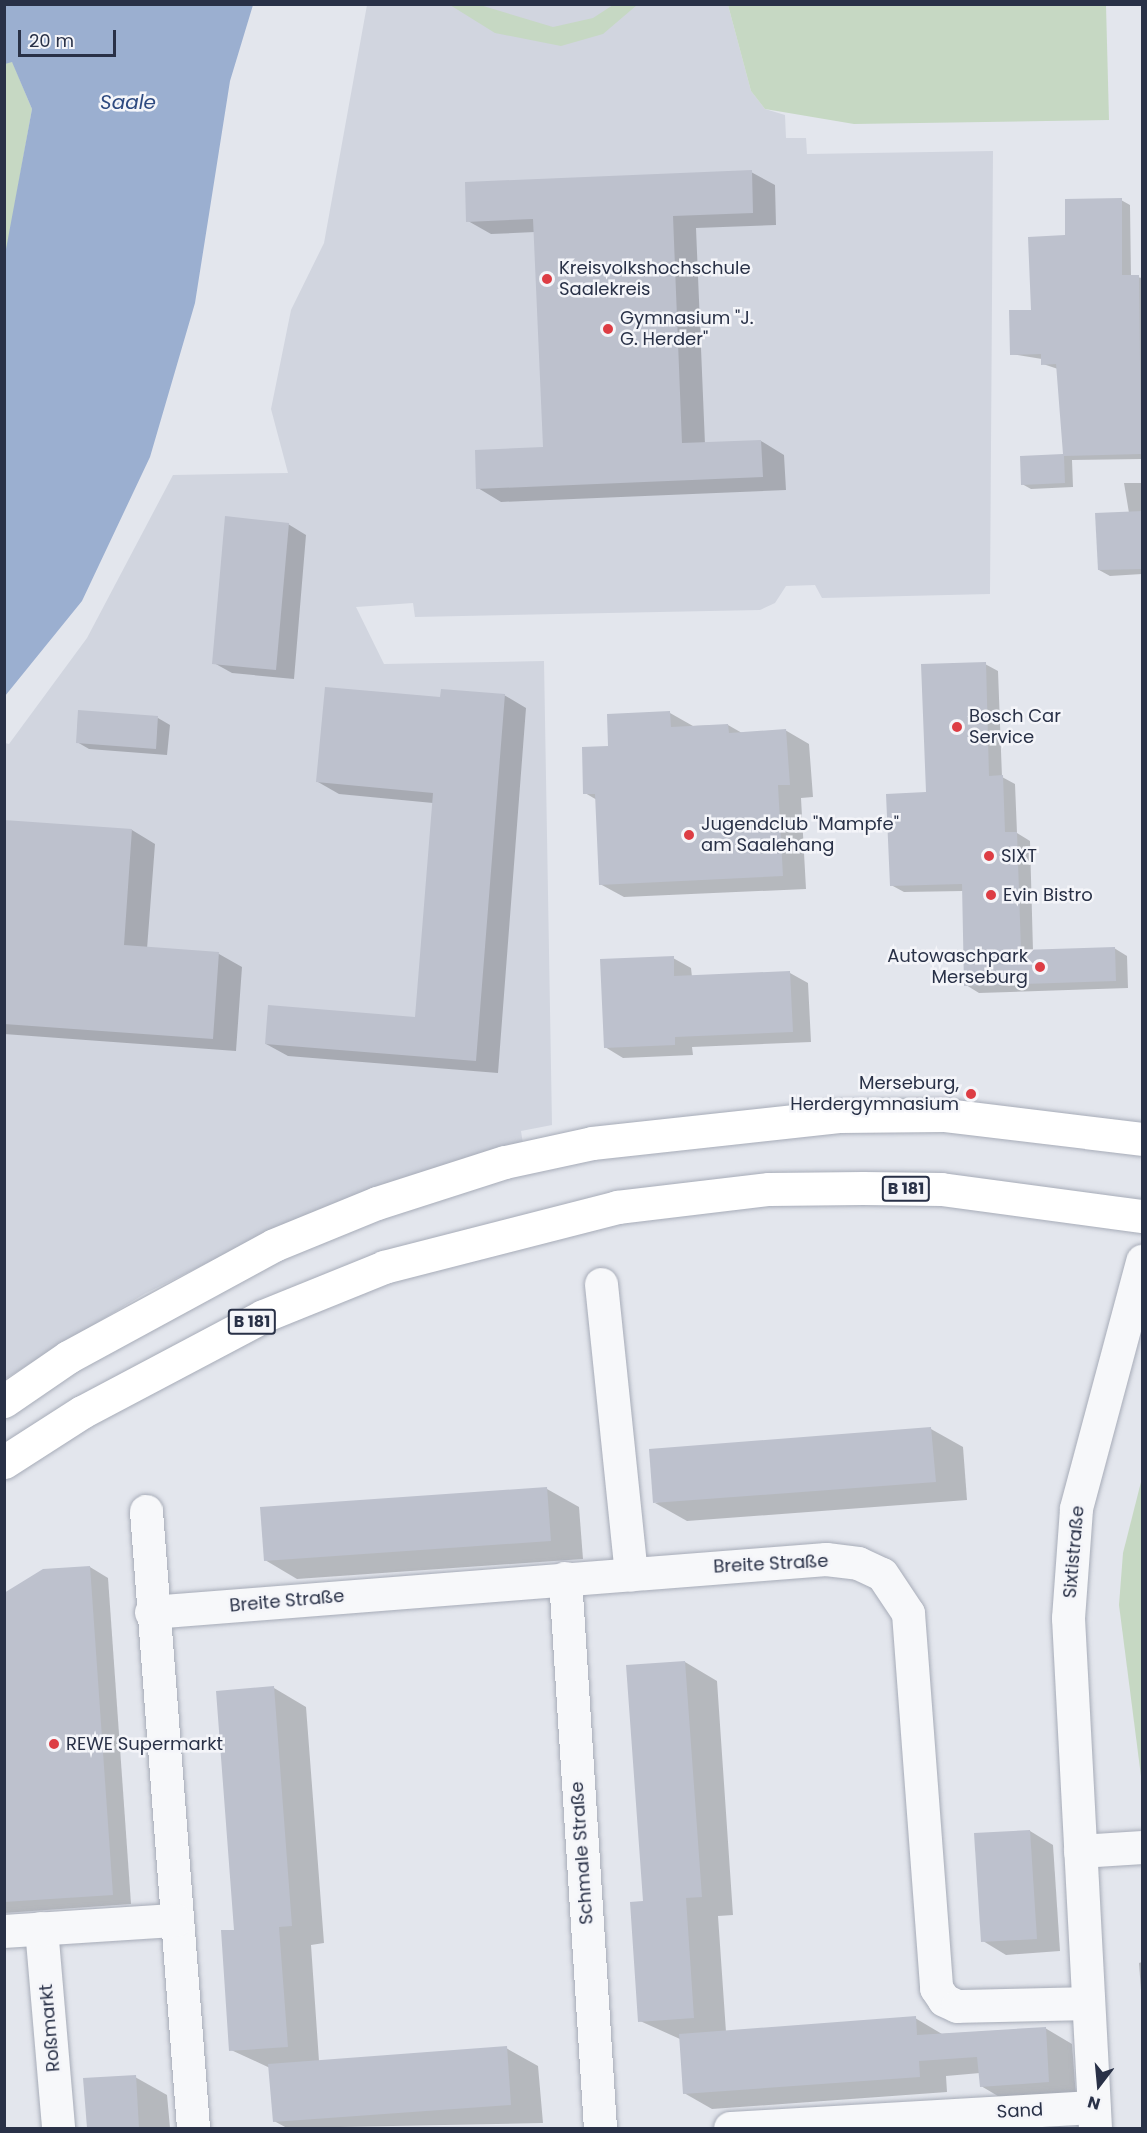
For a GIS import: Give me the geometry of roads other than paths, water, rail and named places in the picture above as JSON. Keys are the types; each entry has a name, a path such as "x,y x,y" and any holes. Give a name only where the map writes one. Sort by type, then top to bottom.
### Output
{"main road":[{"path":"4,1401 68,1356 274,1245 377,1203 505,1162 653,1134 839,1116 945,1115 1143,1139"},
{"name":"B 181","path":"4,1462 92,1406 263,1316 384,1267 520,1229 667,1199 768,1189 941,1189 1143,1216"}],"street":[{"name":"Sixtistraße","path":"1094,2118 1086,2003 1068,1618 1076,1508 1143,1261"},
{"path":"600,1284 631,1574"},
{"path":"146,1511 151,1612 193,2128"},
{"name":"Breite Straße","path":"151,1612 826,1559 882,1574 908,1613 936,1988 944,2000 957,2006 1086,2003"},
{"name":"Schmale Straße","path":"565,1578 600,2128"},
{"path":"1080,1851 1143,1847"},
{"path":"4,1931 176,1920"},
{"name":"Roßmarkt","path":"41,1928 58,2128"},
{"name":"Sand","path":"730,2128 1094,2118"}],"water":[{"name":"Saale","path":"5,4 253,5 230,81 195,303 150,457 82,601 5,696 4,260 32,109 12,62 5,64"}],"place":[{"name":"Kreisvolkshochschule Saalekreis","path":"547,279"},
{"name":"Gymnasium \"J. G. Herder\"","path":"608,329"},
{"name":"Bosch Car Service","path":"957,727"},
{"name":"Jugendclub \"Mampfe\" am Saalehang","path":"689,835"},
{"name":"SIXT","path":"989,856"},
{"name":"Evin Bistro","path":"991,895"},
{"name":"Autowaschpark Merseburg","path":"1040,967"},
{"name":"Merseburg, Herdergymnasium","path":"971,1094"},
{"name":"REWE Supermarkt","path":"54,1744"}]}
